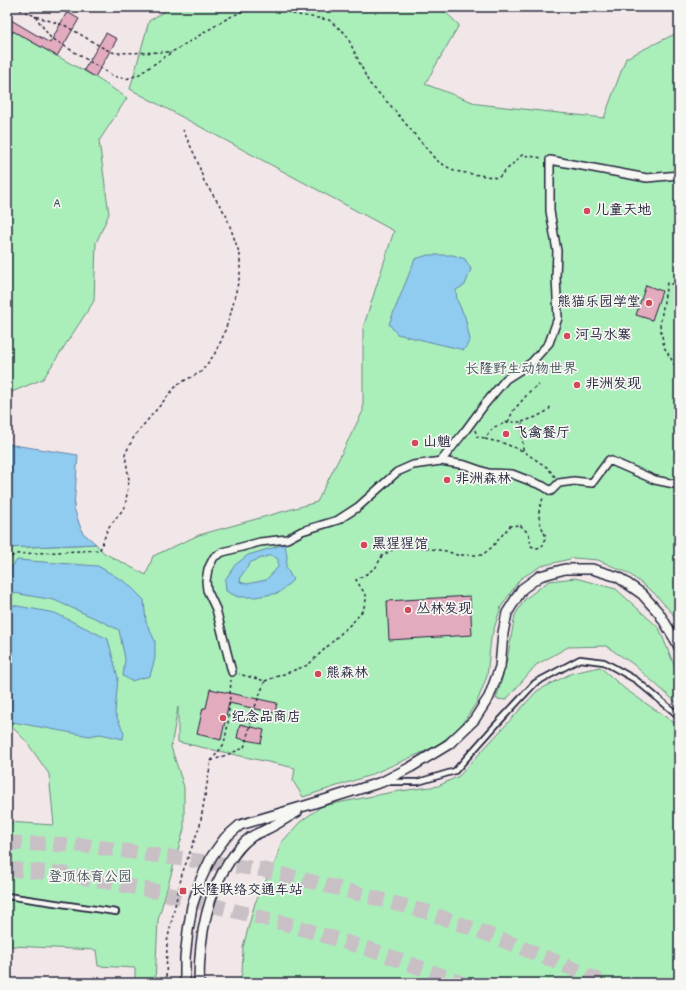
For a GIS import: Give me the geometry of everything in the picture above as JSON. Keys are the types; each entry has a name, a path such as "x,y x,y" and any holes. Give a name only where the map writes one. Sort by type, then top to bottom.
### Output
{"street":[{"path":"441,461 506,379 531,363 549,343 558,318 556,277 557,251 550,210 550,160 647,178 679,175"},
{"path":"232,672 216,609 206,590 208,569 214,557 223,552 260,542 287,539 302,531 338,520 358,507 397,472 413,464 441,461 465,465 488,473 512,474 543,486 551,491 560,483 574,481 592,483 609,460 655,480 679,485"},
{"path":"184,983 185,958 192,906 201,879 212,856 225,838 240,825 382,782 411,767 449,744 474,720 489,697 500,667 503,633 507,613 522,589 540,576 565,569 592,569 618,577 642,594 659,613 679,647"},
{"path":"199,983 199,965 203,932 208,909 215,887 224,869 237,850 251,837 266,830 308,805"}],"lane":[{"path":"382,782 418,782 455,771 535,683 580,659 604,662 636,680 679,716"},
{"path":"7,896 116,912"}],"path":[{"path":"14,7 35,16 66,26 105,49 115,53 172,52"},
{"path":"144,7 152,10 162,7"},
{"path":"35,16 50,38 113,76 126,79 138,75 172,52 228,18 241,12 275,7 284,9 294,14 329,20 346,34 369,83 391,106 436,160 454,171 498,178 522,155 550,160"},
{"path":"7,561 16,554 100,550 108,528 125,507 129,480 125,454 135,435 178,384 201,372 214,355 222,339 230,316 240,275 240,255 226,215 204,181 197,160 183,130"},
{"path":"679,286 667,282 660,325 664,347 679,372"},
{"path":"508,422 513,411 527,394 539,385"},
{"path":"485,438 494,427 508,422 522,422 536,417 549,410 551,404"},
{"path":"472,422 477,437 503,443 523,451 548,468 560,483"},
{"path":"522,422 523,451"},
{"path":"166,983 167,942 182,874 200,825 211,761 224,744 228,724 232,672 265,681 308,664 355,620 363,610 367,597 356,580 368,574 376,567 382,556 392,550 416,547 446,551 457,555 482,555 491,548 510,526 520,525 529,534 531,546 536,548 542,547 546,537 538,518 539,510 544,496 551,491"},
{"path":"211,761 244,748 256,704 265,681"}],"green space":[{"name":"长隆野生动物世界","path":"171,7 440,7 459,25 425,84 478,104 604,118 626,58 679,32 679,630 673,614 653,592 628,573 598,560 574,558 541,566 520,579 501,607 491,638 487,676 477,702 460,727 437,746 368,776 303,797 293,781 295,768 178,742 178,707 171,747 184,787 184,829 158,920 155,983 135,983 135,968 98,966 96,950 11,946 10,919 7,918 7,822 54,825 49,774 26,741 7,722 7,605 11,568 7,560 7,548 96,544 104,553 146,575 153,556 199,535 317,502 363,411 363,328 394,231 130,89 149,21"},
{"name":"A","path":"13,31 95,77 127,98 99,141 109,214 96,243 94,301 43,379 7,394 7,36 10,37"},
{"path":"575,578 616,589 659,628 679,677 679,705 633,664 606,646 568,647 536,665 506,700 496,699 508,655 515,615 525,599 549,581"},
{"path":"600,667 625,689 673,722 679,728 679,983 239,983 242,973 243,947 255,903 276,860 281,843 300,822 322,806 393,792 438,786 459,776 537,691 572,673"}],"water":[{"path":"428,255 453,255 465,259 471,269 465,285 456,290 457,300 465,317 470,340 464,350 397,334 389,324 415,259"},
{"path":"7,444 78,455 74,508 82,532 96,544 7,548"},
{"path":"285,544 287,557 286,567 293,580 279,593 255,597 238,597 226,591 225,580 235,565 248,555","holes":["271,555 278,559 278,567 266,580 247,584 240,582 241,576 251,562"]},
{"path":"17,560 98,566 127,583 144,600 146,622 155,641 155,658 150,676 131,681 123,676 125,659 119,630 54,600 8,592 11,568"},
{"path":"7,604 55,613 108,639 118,678 115,713 124,733 123,739 100,734 89,736 7,721"}],"building":[{"path":"67,12 79,19 57,56 13,31 7,42 7,26 11,20 50,43"},
{"path":"106,33 117,39 95,77 84,70"},
{"name":"熊猫乐园学堂","path":"646,285 662,291 652,320 636,315"},
{"path":"470,596 472,635 389,640 387,601"},
{"path":"210,689 277,703 275,713 229,703 221,740 197,734 203,708 206,708"},
{"path":"240,724 264,730 261,743 237,738"}],"tunnel":[{"path":"7,843 80,845 265,870 427,912 495,937 604,983"},
{"path":"7,869 66,874 159,892 287,924 378,952 461,983"}],"place":[{"name":"儿童天地","path":"587,211"},
{"name":"熊猫乐园学堂","path":"649,303"},
{"name":"河马水寨","path":"567,336"},
{"name":"非洲发现","path":"577,385"},
{"name":"飞禽餐厅","path":"506,434"},
{"name":"山魈","path":"415,443"},
{"name":"非洲森林","path":"447,480"},
{"name":"黑猩猩馆","path":"364,545"},
{"name":"丛林发现","path":"408,610"},
{"name":"熊森林","path":"318,674"},
{"name":"纪念品商店","path":"223,718"},
{"name":"长隆联络交通车站","path":"183,891"}],"park label":[{"name":"登顶体育公园","path":"90,878"}]}
